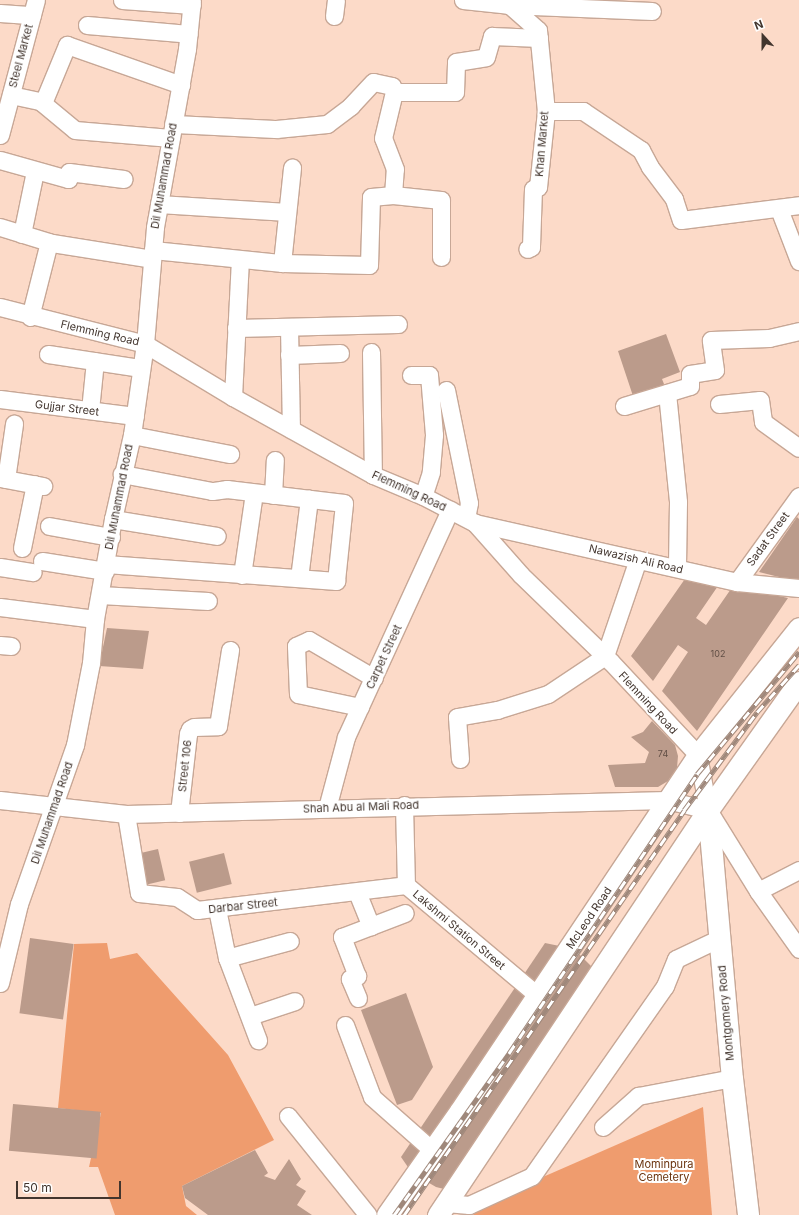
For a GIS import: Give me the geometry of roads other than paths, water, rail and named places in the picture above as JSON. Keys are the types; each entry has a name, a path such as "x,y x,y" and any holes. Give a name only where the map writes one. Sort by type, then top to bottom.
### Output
{"main road":[{"name":"McLeod Road","path":"387,1215 433,1151 536,994 698,755 799,628"},
{"path":"442,1209 708,810 799,682"},
{"name":"Montgomery Road","path":"708,810 732,1078 748,1215"}],"street":[{"path":"122,0 192,2"},
{"path":"463,0 652,11"},
{"name":"Dil Muhammad Road","path":"0,984 19,904 56,806 75,745 91,664 95,618 113,519 135,416 145,344 152,254 159,204 189,34 192,2"},
{"name":"Khan Market","path":"507,2 538,30 546,111 538,187 533,189 531,247 528,249"},
{"path":"0,13 34,7"},
{"name":"Steel Market","path":"0,135 34,7"},
{"path":"87,25 189,34"},
{"path":"394,92 455,92 456,62 486,57 492,36 539,38"},
{"path":"43,103 67,45 180,85"},
{"path":"11,95 43,103 75,130 172,131 276,129 327,124 352,106 373,82 392,86 394,92 383,138 395,169 393,195"},
{"path":"546,111 583,111 641,150 650,168 674,199 681,220 779,209 799,204"},
{"path":"0,160 68,179 69,172 124,179"},
{"path":"282,263 292,168"},
{"path":"22,234 35,171"},
{"path":"0,227 49,242 152,254 282,263 369,265 371,197 393,195 441,200 441,257"},
{"path":"159,204 287,212"},
{"path":"779,209 799,261"},
{"path":"30,317 49,242"},
{"path":"233,397 240,260"},
{"name":"Flemming Road","path":"0,307 30,317 145,344 233,397 373,475 423,496 471,520 521,576 605,656 698,755"},
{"path":"236,328 398,324"},
{"path":"289,327 291,429"},
{"path":"624,406 690,386 690,374 714,370 711,340 769,338 799,331"},
{"path":"371,352 373,475"},
{"path":"289,355 340,353"},
{"path":"48,354 142,368"},
{"path":"90,410 95,361"},
{"path":"411,375 429,375 434,435 431,472 423,496"},
{"path":"446,390 469,503 471,520"},
{"path":"666,393 678,502 677,568"},
{"name":"Gujjar Street","path":"0,399 135,416"},
{"path":"720,404 760,400 763,422 799,448"},
{"path":"14,424 3,478 39,485 22,548"},
{"path":"132,435 230,454"},
{"path":"273,495 275,460"},
{"path":"0,568 105,568 336,581 344,503 254,492 212,491 122,474"},
{"path":"242,575 254,492"},
{"name":"Sadat Street","path":"737,582 799,496"},
{"path":"299,578 310,499"},
{"name":"Carpet Street","path":"327,808 346,737 450,510"},
{"path":"113,519 217,536"},
{"name":"Nawazish Ali Road","path":"471,520 737,582 799,588"},
{"path":"49,526 111,536"},
{"path":"460,759 457,717 497,710 548,694 605,656 638,559"},
{"path":"100,595 208,600"},
{"path":"0,608 95,618"},
{"path":"360,707 298,694 296,646 309,640 374,678"},
{"name":"Street 106","path":"179,813 190,729 218,726 230,650"},
{"path":"698,755 708,810 758,890 799,949"},
{"name":"Shah Abu al Mali Road","path":"0,800 126,814 404,805 667,800 708,810"},
{"name":"Lakshmi Station Street","path":"404,805 406,886 536,994"},
{"name":"Darbar Street","path":"126,814 139,893 177,897 197,910 217,909 406,886"},
{"path":"758,890 799,870"},
{"path":"357,892 371,926"},
{"path":"217,909 227,958 258,1040"},
{"path":"358,998 350,978 357,976 342,937 405,913"},
{"path":"442,1209 469,1205 532,1176 666,986 676,959 720,938"},
{"path":"227,958 290,941"},
{"path":"250,1016 295,1001"},
{"path":"345,1025 372,1097 433,1151"},
{"path":"603,1127 638,1096 732,1078"},
{"path":"288,1116 368,1215"}],"railway":[{"path":"394,1215 509,1053 697,774 799,652"},
{"path":"404,1215 684,810 757,712 799,665"}],"park label":[{"name":"Mominpura Cemetery","path":"664,1171"}]}
